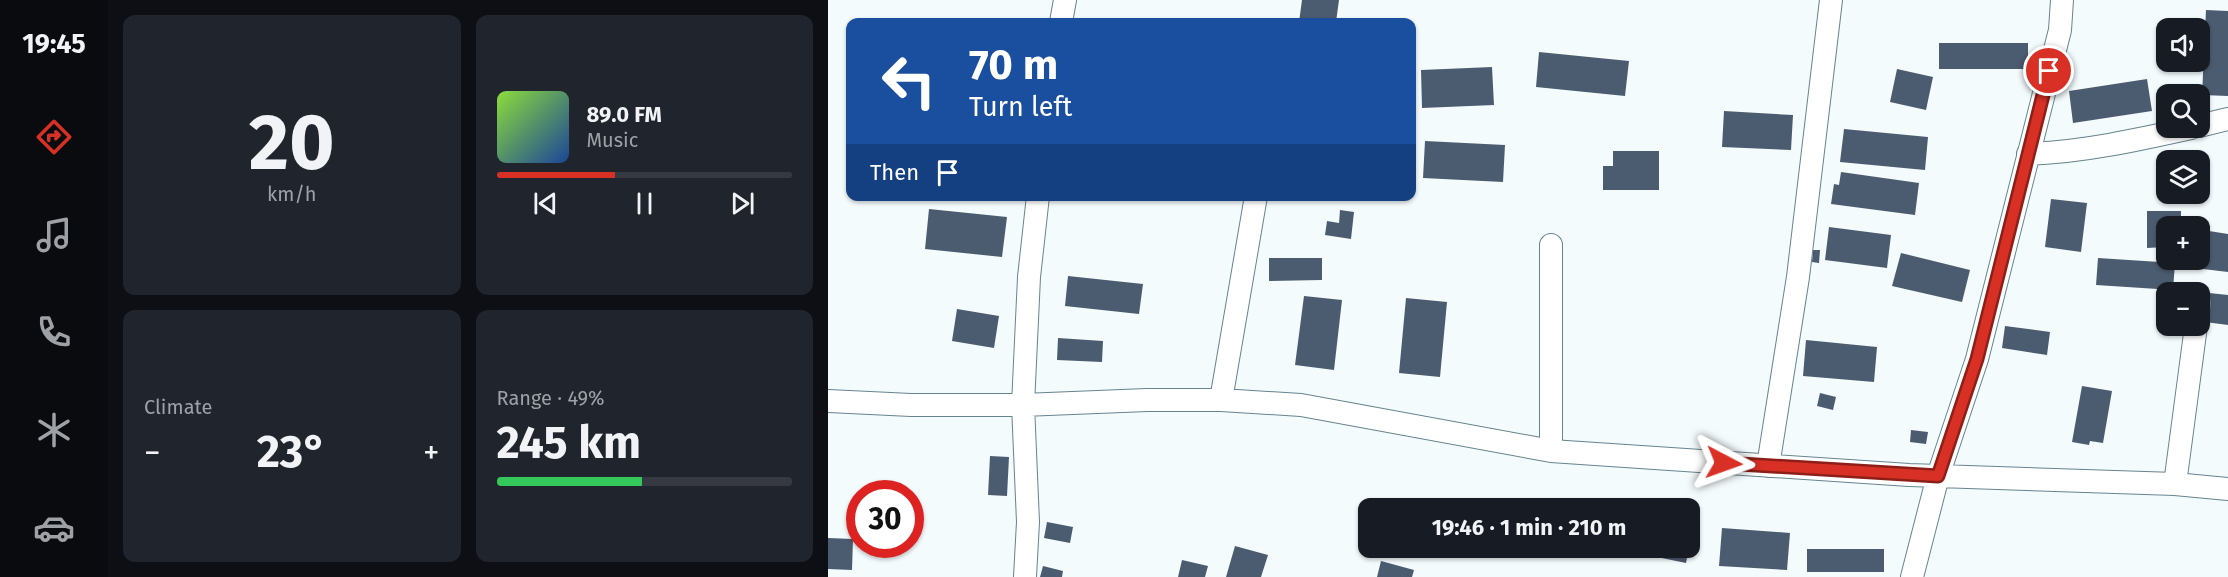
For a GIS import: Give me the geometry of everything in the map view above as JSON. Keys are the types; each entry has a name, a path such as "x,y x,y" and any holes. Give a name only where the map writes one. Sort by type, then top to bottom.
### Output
{"street":[{"path":"1062,18 1065,0"},
{"path":"1768,466 1798,277 1831,0"},
{"path":"1912,577 1938,476 1977,359 2060,30 2062,0"},
{"path":"2210,123 2228,119"},
{"path":"2028,154 2156,135"},
{"path":"1025,577 1028,522 1023,405 1029,277 1037,201"},
{"path":"1221,400 1255,201"},
{"path":"1551,245 1551,451"},
{"path":"2175,484 2195,336"},
{"path":"828,401 911,405 1023,405 1147,400 1221,400 1301,405 1551,451 1938,476 2175,484 2228,489"}],"building":[{"path":"1302,0 1339,0 1337,18 1300,18"},
{"path":"2206,10 2228,11 2228,96 2210,95 2210,84 2203,84 2203,72 2210,72 2210,18 2206,18"},
{"path":"1939,43 2028,43 2028,69 1939,69"},
{"path":"1539,52 1629,61 1625,96 1536,87"},
{"path":"1492,67 1494,105 1422,108 1421,70"},
{"path":"1897,69 1933,77 1926,110 1890,102"},
{"path":"2147,79 2152,111 2073,123 2069,91"},
{"path":"1724,111 1793,115 1791,150 1722,147"},
{"path":"1844,129 1928,137 1925,170 1840,162"},
{"path":"1425,141 1505,145 1503,182 1423,178"},
{"path":"1613,151 1659,151 1659,190 1603,190 1603,166 1613,166"},
{"path":"1841,172 1919,183 1915,215 1831,204 1834,184 1839,185"},
{"path":"2051,199 2087,203 2081,252 2045,247"},
{"path":"929,209 1007,217 1002,257 925,249"},
{"path":"1340,210 1354,212 1351,239 1325,235 1327,221 1339,223"},
{"path":"2147,211 2181,211 2181,216 2156,216 2156,248 2147,248"},
{"path":"1829,227 1891,235 1887,268 1825,260"},
{"path":"2210,231 2228,234 2228,272 2210,270"},
{"path":"1813,250 1820,250 1819,263 1812,262"},
{"path":"1901,253 1970,270 1962,302 1892,286"},
{"path":"1269,258 1322,258 1322,280 1269,281"},
{"path":"2098,258 2156,262 2156,270 2174,270 2174,282 2156,282 2156,289 2096,285"},
{"path":"1068,276 1143,284 1139,314 1065,306"},
{"path":"2210,293 2228,295 2228,325 2210,323"},
{"path":"1304,296 1342,300 1334,370 1295,365"},
{"path":"1406,298 1447,302 1440,377 1399,373"},
{"path":"957,309 999,316 994,348 952,341"},
{"path":"2005,326 2050,332 2047,355 2002,348"},
{"path":"1058,338 1103,341 1102,362 1057,360"},
{"path":"1806,340 1877,347 1874,382 1803,376"},
{"path":"2082,386 2112,391 2103,443 2090,441 2089,445 2072,442"},
{"path":"1820,393 1836,397 1833,410 1817,406"},
{"path":"1911,430 1928,432 1926,444 1910,442"},
{"path":"990,456 1009,457 1007,496 988,495"},
{"path":"1047,522 1073,527 1070,543 1044,538"},
{"path":"1722,528 1790,533 1787,570 1719,566"},
{"path":"828,538 846,539 846,558 852,558 852,570 828,569"},
{"path":"1235,546 1268,555 1261,577 1226,577"},
{"path":"1807,549 1884,549 1884,572 1807,572"},
{"path":"1662,558 1687,558 1686,563"},
{"path":"1182,560 1208,566 1205,577 1178,577"},
{"path":"1381,561 1414,570 1412,577 1377,577"},
{"path":"1043,566 1063,571 1062,577 1040,577"}],"route":[{"path":"1724,463 1938,476 1977,359 2049,71"}]}
